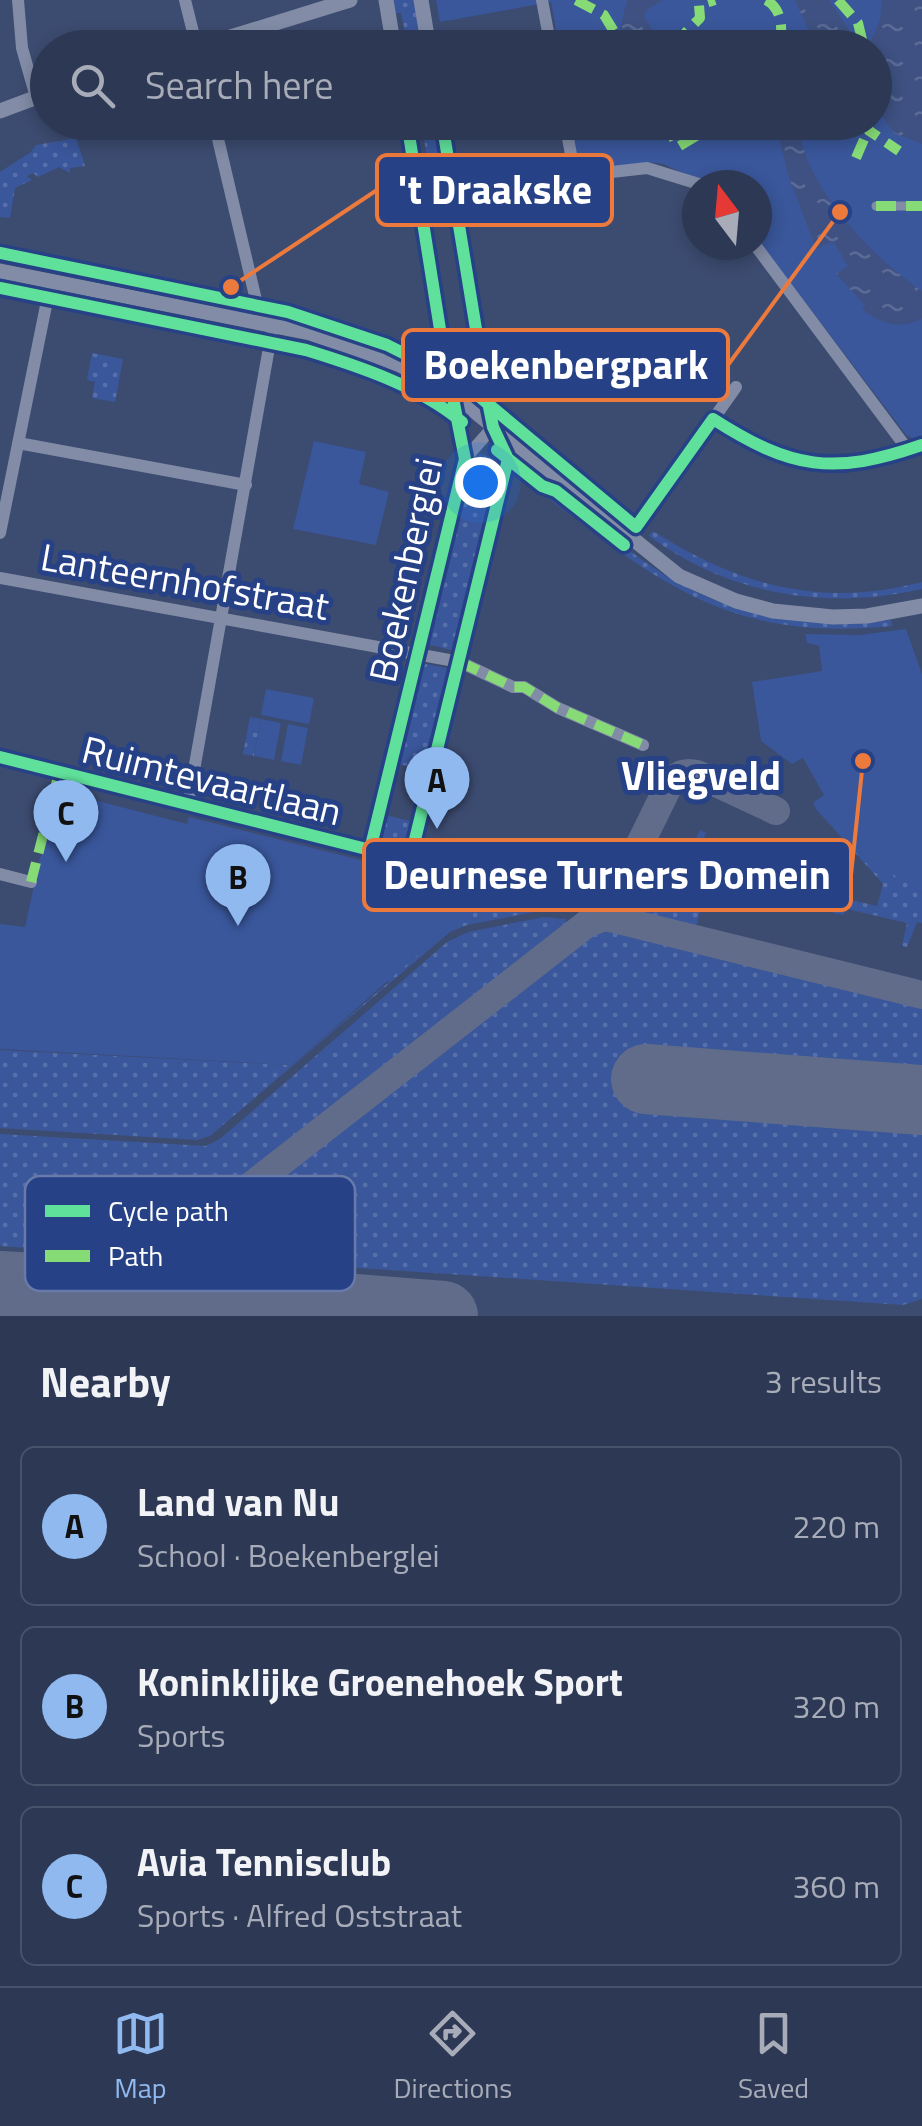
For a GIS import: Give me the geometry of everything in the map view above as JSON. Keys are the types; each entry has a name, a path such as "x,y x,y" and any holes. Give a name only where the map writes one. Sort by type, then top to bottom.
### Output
{"street":[{"path":"18,0 22,48 30,67"},
{"path":"186,0 192,30"},
{"path":"252,30 350,0"},
{"path":"386,0 391,30"},
{"path":"421,0 426,30"},
{"path":"542,0 548,30"},
{"path":"0,111 30,100"},
{"path":"218,140 256,300 252,321"},
{"name":"Boekenberglei","path":"370,850 465,460 410,140"},
{"name":"Boekenberglei","path":"410,860 508,459 493,427 445,140"},
{"path":"568,140 572,160 594,174 647,168 682,179"},
{"path":"876,206 922,206"},
{"path":"765,260 908,450"},
{"path":"0,271 272,325 359,349 416,373 452,394 679,576 736,601 773,611 833,617 867,616 922,606"},
{"path":"433,281 468,279"},
{"path":"0,532 51,281"},
{"path":"188,804 272,325"},
{"path":"630,537 736,386"},
{"path":"713,419 757,447 802,461 852,463 922,445"},
{"name":"Boekenberglei","path":"465,460 493,427"},
{"path":"18,443 246,485"},
{"path":"630,537 712,581 775,602 851,607 922,596"},
{"name":"Lanteernhofstraat","path":"0,578 460,662 513,687 524,687 558,708 643,745"},
{"name":"Ruimtevaartlaan","path":"0,757 410,860"},
{"path":"0,874 31,882"}],"shaded area":[{"path":"390,0 414,0 418,30 404,30 401,13 393,13"},
{"path":"436,0 922,0 922,437 907,436 772,259 772,170 682,172 647,162 594,170 577,156 574,140 892,140 892,30 556,30 551,2 440,22"},
{"path":"77,140 85,166 70,168 70,173 59,167 38,177 33,173 27,176 32,180 15,188 10,218 0,217 0,172 36,145"},
{"path":"424,140 437,140 440,160 432,159 437,186 446,189 447,197 425,201 423,189 433,190"},
{"path":"92,353 123,359 115,402 92,398 95,382 87,380"},
{"path":"314,441 366,452 359,484 389,492 376,545 293,529"},
{"path":"479,453 493,458 498,479 455,651 426,644 468,472"},
{"path":"554,454 627,510 623,515 565,472 562,475 549,461"},
{"path":"527,477 567,500 651,566 707,597 797,620 891,620 892,626 803,627 764,621 692,596 621,553 545,496"},
{"path":"653,531 717,566 782,587 849,593 922,582 922,589 850,598 780,593 712,572 649,536"},
{"path":"906,629 922,674 922,893 856,851 816,809 813,803 824,795 803,758 792,764 761,741 752,682 822,671 819,646 807,643 805,634 860,635"},
{"path":"422,663 451,669 426,770 398,764"},
{"path":"266,689 314,698 309,724 261,715"},
{"path":"250,717 261,719 254,756 243,754"},
{"path":"261,719 281,723 274,760 254,756"},
{"path":"288,724 308,728 301,765 281,761"},
{"path":"891,768 870,857 922,893 922,923 917,922 907,947 902,946 907,923 847,909 843,915 685,874 680,893 703,899 696,928 634,914 645,890 667,900 700,830 706,833 702,844 745,864 753,849 759,851 753,877 877,906 883,884 816,809"},
{"path":"55,790 187,824 189,817 400,870 398,880 479,901 292,1065 0,1049 0,924 25,927"},
{"path":"386,815 413,822 408,841 399,845 384,841 381,832"},
{"path":"479,901 539,911 450,932 210,1136 197,1140 0,1128 0,1050 292,1065 389,982 386,978 459,906 471,909"},
{"path":"544,917 566,919 567,927 245,1176 25,1176 25,1248 0,1246 0,1134 206,1146 220,1139 447,942 468,932"},
{"path":"610,931 922,1003 922,1299 903,1305 355,1268 355,1176 280,1176 590,936"}],"water":[{"path":"627,0 663,0 644,16 653,30 620,29"},
{"path":"795,0 829,0 849,30 808,30"},
{"path":"882,0 922,0 922,144 894,133 892,30 876,30"},
{"path":"780,140 802,140 813,171 843,218 882,259 922,291 922,319 898,325 883,322 862,309 865,305 836,274 848,266 833,241 816,249 787,172"}],"taxiway":[{"path":"263,1176 602,912 613,899 670,783 679,775 697,774 776,811"},
{"path":"591,922 605,917 922,995"},
{"path":"186,1291 206,1297"},
{"path":"64,1316 78,1301 98,1292"}],"runway":[{"path":"646,1079 922,1100"},
{"path":"0,1286 25,1287"},
{"path":"94,1291 443,1316"}],"marked path":[{"path":"576,0 604,15 613,30"},
{"path":"688,30 700,18 699,5 715,0"},
{"path":"766,0 776,9 781,30"},
{"path":"838,0 860,30"},
{"path":"674,140 678,147 689,140"},
{"path":"856,158 864,140"},
{"path":"883,140 899,151"},
{"path":"876,206 922,206"},
{"path":"460,662 513,687 524,687 558,708 643,745"},
{"path":"31,882 59,773"}],"cycle path":[{"path":"370,850 465,459 410,140"},
{"path":"0,757 410,860 508,459 493,427 488,402 445,140"},
{"path":"0,253 288,312 387,345 463,383 636,527 713,419 766,449 813,462 863,461 922,445"},
{"path":"0,288 306,350 407,388 462,422"},
{"path":"497,450 624,545"}],"place":[{"name":"Boekenbergpark","path":"840,212"},
{"name":"'t Draakske","path":"231,287"},
{"name":"Deurnese Turners Domein","path":"863,761"},
{"name":"Land van Nu","path":"437,829"},
{"name":"Avia Tennisclub","path":"66,862"},
{"name":"Koninklijke Groenehoek Sport","path":"238,926"}],"district":[{"name":"Vliegveld","path":"701,775"}]}
